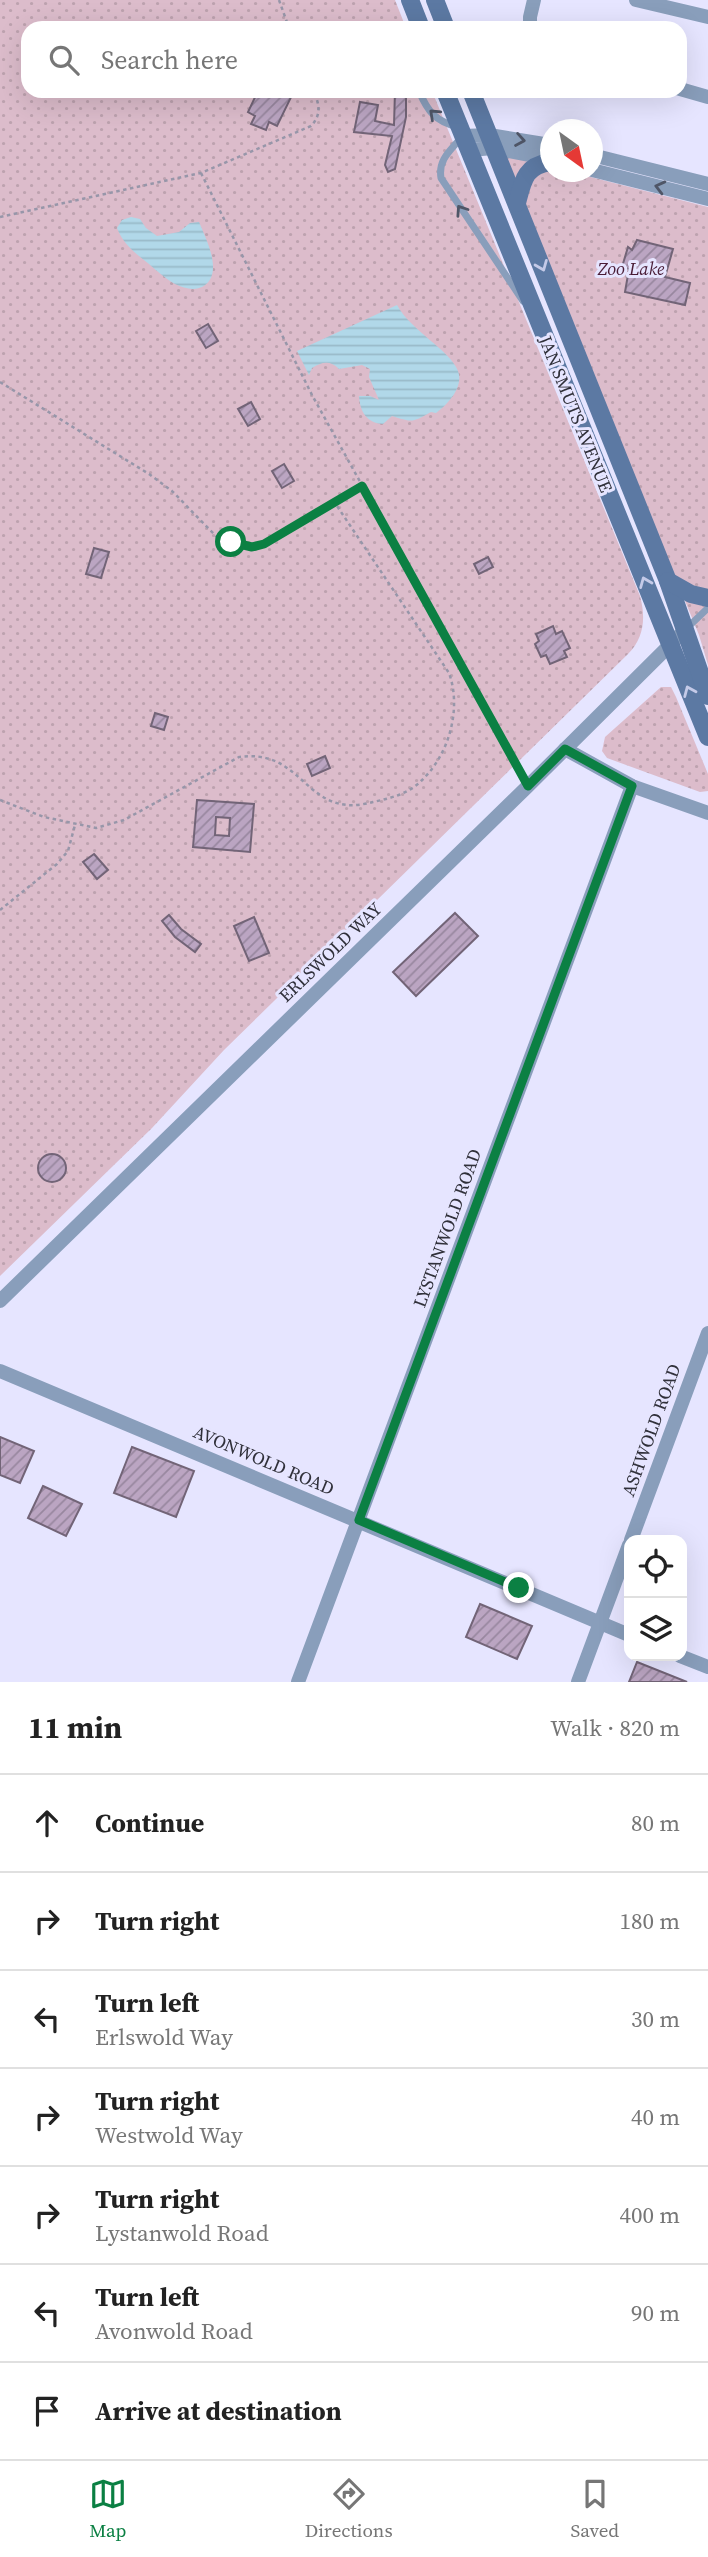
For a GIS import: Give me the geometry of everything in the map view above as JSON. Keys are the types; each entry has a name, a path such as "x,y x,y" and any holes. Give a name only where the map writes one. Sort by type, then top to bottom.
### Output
{"main road":[{"path":"435,0 443,21"},
{"name":"JAN SMUTS AVENUE","path":"448,98 708,737"},
{"name":"JAN SMUTS AVENUE","path":"474,98 668,581 708,696"},
{"path":"517,203 523,181 540,164"},
{"path":"668,581 691,594 708,598"}],"street":[{"path":"530,21 534,0"},
{"path":"636,0 708,17"},
{"path":"687,91 708,97"},
{"path":"464,138 540,144"},
{"path":"491,142 540,158"},
{"path":"603,158 708,184"},
{"path":"603,172 708,198"},
{"name":"ERLSWOLD WAY","path":"0,1301 686,629"},
{"path":"565,749 632,786 708,813"},
{"name":"LYSTANWOLD ROAD","path":"298,1682 632,786"},
{"name":"ASHWOLD ROAD","path":"633,1535 708,1333"},
{"name":"AVONWOLD ROAD","path":"0,1371 624,1633"},
{"name":"ASHWOLD ROAD","path":"578,1682 624,1559"},
{"path":"687,1659 708,1667"}],"lane":[{"path":"423,98 432,116 464,138 442,160 439,169 441,178 541,327"},
{"path":"686,629 708,608"}],"path":[{"path":"279,0 286,21"},
{"path":"0,217 201,173 311,126 319,115 316,98"},
{"path":"201,173 312,395 528,786"},
{"path":"0,382 149,474 172,491 217,537 231,542 252,547 264,544 362,486"},
{"path":"0,800 44,817 96,828 124,820 240,757 258,754 280,762 331,802 348,806 392,798 421,782 437,764 447,739 454,709 454,687 449,673 335,503"},
{"path":"0,910 57,864 68,851 75,825"}],"green space":[{"path":"0,0 395,0 403,21 21,21 21,98 435,98 640,596 643,620 640,634 628,654 224,1050 152,1128 0,1276"},
{"name":"Zoo Lake","path":"502,154 540,164 540,182 603,180 708,207 708,665 699,635"},
{"path":"661,687 671,687 676,697 708,774 708,791 700,792 607,758 602,751 605,737"}],"water":[{"path":"131,217 140,219 146,228 157,236 179,232 190,223 199,222 212,256 213,266 209,281 202,287 192,289 168,280 126,244 120,234 117,228 122,220"},
{"path":"397,305 411,323 454,363 459,383 450,400 436,413 431,412 413,420 392,416 383,424 369,419 360,402 359,396 370,396 379,400 369,377 370,369 362,365 339,369 326,363 312,368 309,375 297,351"}],"building":[{"path":"255,98 291,98 277,126 269,122 266,130 251,124 255,116 248,112"},
{"path":"395,98 406,98 406,117 395,169 388,172 385,165 392,136 354,132 360,102 378,105 375,121 394,125"},
{"path":"637,240 673,249 665,277 690,283 685,305 625,292 629,269 622,267 628,247 632,250"},
{"path":"208,324 218,341 206,348 196,331"},
{"path":"251,402 260,419 248,426 238,409"},
{"path":"284,464 294,481 282,488 272,471"},
{"path":"94,548 109,552 101,578 86,574"},
{"path":"488,557 493,567 479,574 474,564"},
{"path":"553,626 556,634 562,631 570,648 564,651 567,657 550,664 546,655 541,657 535,644 539,641 536,634"},
{"path":"155,713 168,717 164,730 151,726"},
{"path":"325,756 330,768 312,776 307,764"},
{"path":"197,800 254,804 250,852 193,847","holes":["216,817 230,818 229,836 215,835"]},
{"path":"94,854 108,870 97,879 83,862"},
{"path":"455,913 478,936 416,996 393,972"},
{"path":"169,915 181,929 201,944 195,952 175,937 162,921"},
{"path":"254,917 269,953 249,961 234,926"},
{"path":"52,1154 62,1158 66,1168 62,1178 52,1182 42,1178 38,1168 42,1158"},
{"path":"0,1437 34,1451 20,1483 0,1475"},
{"path":"132,1447 194,1471 176,1517 114,1493"},
{"path":"43,1486 82,1504 66,1536 28,1518"},
{"path":"480,1604 532,1626 517,1659 466,1637"},
{"path":"637,1662 687,1682 629,1682"}],"route":[{"path":"231,542 252,547 264,544 362,486 528,786 565,749 632,786 359,1520 519,1588"}]}
